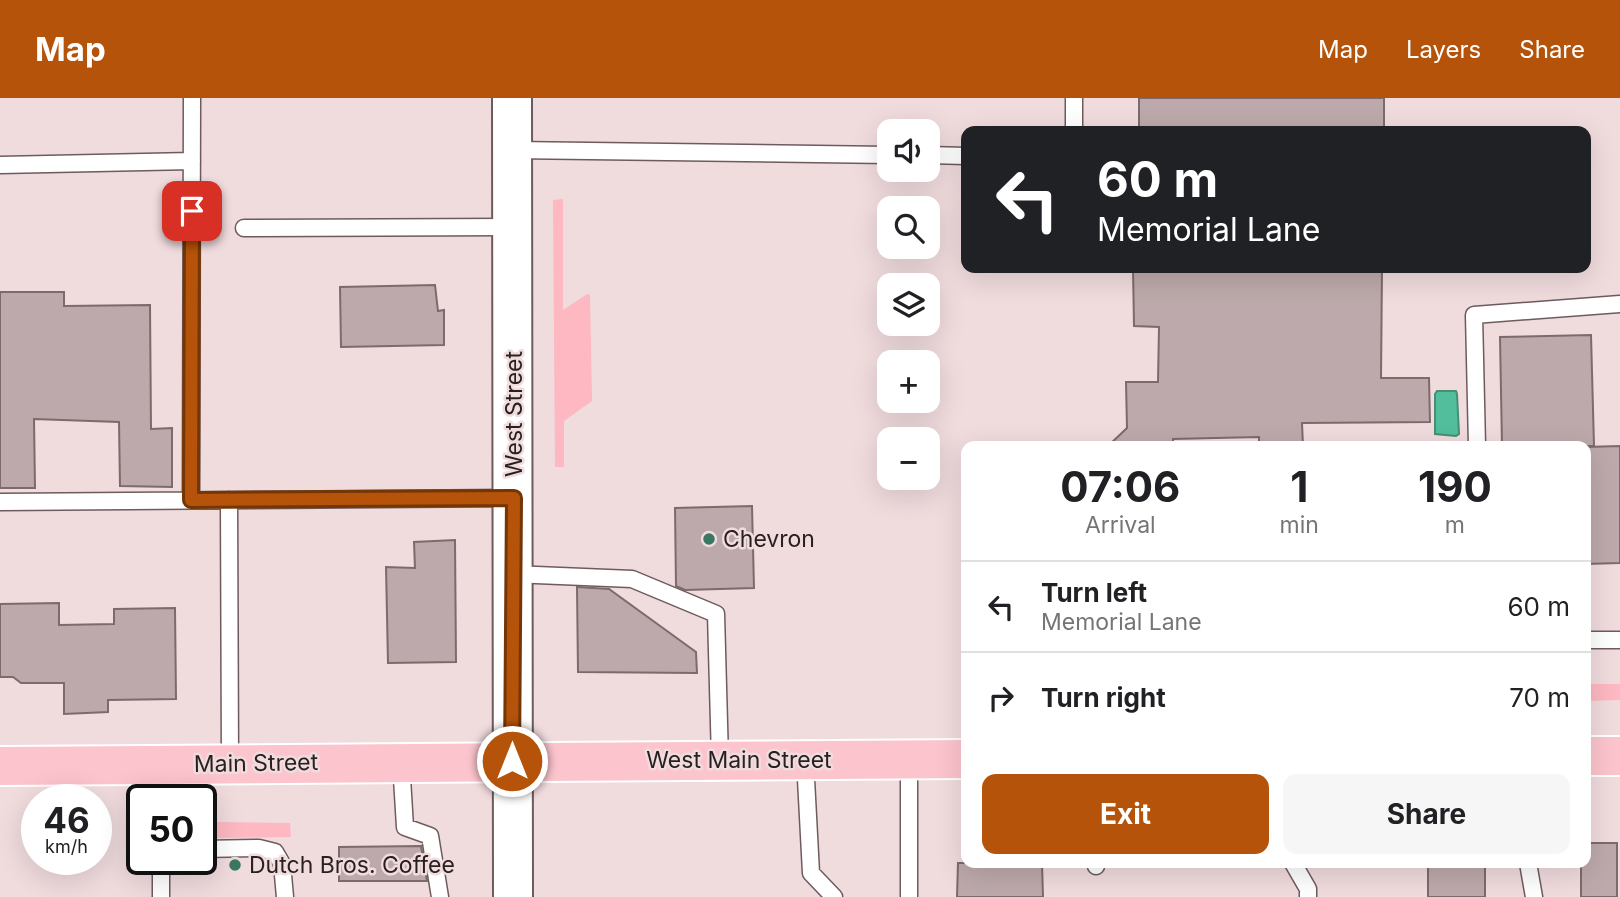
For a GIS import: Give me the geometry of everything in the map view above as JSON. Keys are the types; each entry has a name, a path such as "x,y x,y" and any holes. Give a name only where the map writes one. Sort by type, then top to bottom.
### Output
{"main road":[{"name":"West Street","path":"512,98 513,897"},
{"path":"1591,756 1620,755"},
{"name":"West Main Street","path":"512,761 961,759"},
{"name":"Main Street","path":"0,766 162,782 230,764 512,761"}],"lane":[{"path":"191,500 192,98"},
{"path":"1074,98 1074,126"},
{"path":"512,150 877,155"},
{"path":"940,155 961,156"},
{"path":"0,165 192,161"},
{"path":"244,228 513,227"},
{"path":"1477,441 1474,315 1620,304"},
{"path":"0,502 514,498"},
{"path":"229,500 230,764"},
{"path":"512,574 632,579 716,614 720,760"},
{"path":"1591,640 1620,640"},
{"path":"909,759 909,897"},
{"path":"805,760 811,873 834,897"},
{"path":"401,762 405,827 430,836 440,897"},
{"path":"217,849 259,848 275,852 282,864 285,897"},
{"path":"1296,868 1308,889 1308,897"},
{"path":"1529,868 1534,897"},
{"path":"161,875 161,897"}],"shaded area":[{"path":"563,199 563,310 587,294 590,295 592,401 564,421 564,467 555,467 553,200"},
{"path":"1437,391 1456,391 1459,434 1456,436 1435,434"},
{"path":"1591,684 1620,684 1620,700 1591,701"},
{"path":"217,822 290,823 291,837 217,838"}],"building":[{"path":"1139,98 1384,98 1384,126 1139,126"},
{"path":"1133,273 1382,273 1381,378 1429,378 1430,422 1302,423 1303,441 1259,441 1259,437 1113,441 1127,428 1126,382 1158,382 1159,327 1134,326"},
{"path":"435,285 438,311 444,310 444,345 341,347 340,287"},
{"path":"0,292 64,292 64,306 150,305 151,429 172,428 172,487 120,486 119,422 34,419 35,488 0,488"},
{"path":"1591,335 1594,446 1591,446 1591,441 1502,441 1500,337"},
{"path":"1620,446 1620,563 1591,564 1591,447"},
{"path":"752,506 754,588 685,590 676,586 675,508"},
{"path":"455,540 456,662 388,663 386,567 415,568 414,542"},
{"path":"577,587 609,589 696,652 697,673 578,672"},
{"path":"59,603 59,625 114,624 114,609 175,608 176,699 108,700 108,712 64,714 64,683 21,683 13,677 0,677 0,604"},
{"path":"1591,843 1617,843 1617,897 1581,897 1581,868 1591,868"},
{"path":"421,846 427,881 339,881 339,847"},
{"path":"958,863 961,863 961,868 1042,868 1043,897 957,897"},
{"path":"1428,868 1485,868 1485,897 1428,897"}],"place":[{"name":"Chevron","path":"709,539"},
{"name":"Dutch Bros. Coffee","path":"235,865"}],"route":[{"path":"192,211 191,500 514,498 512,761"}]}
